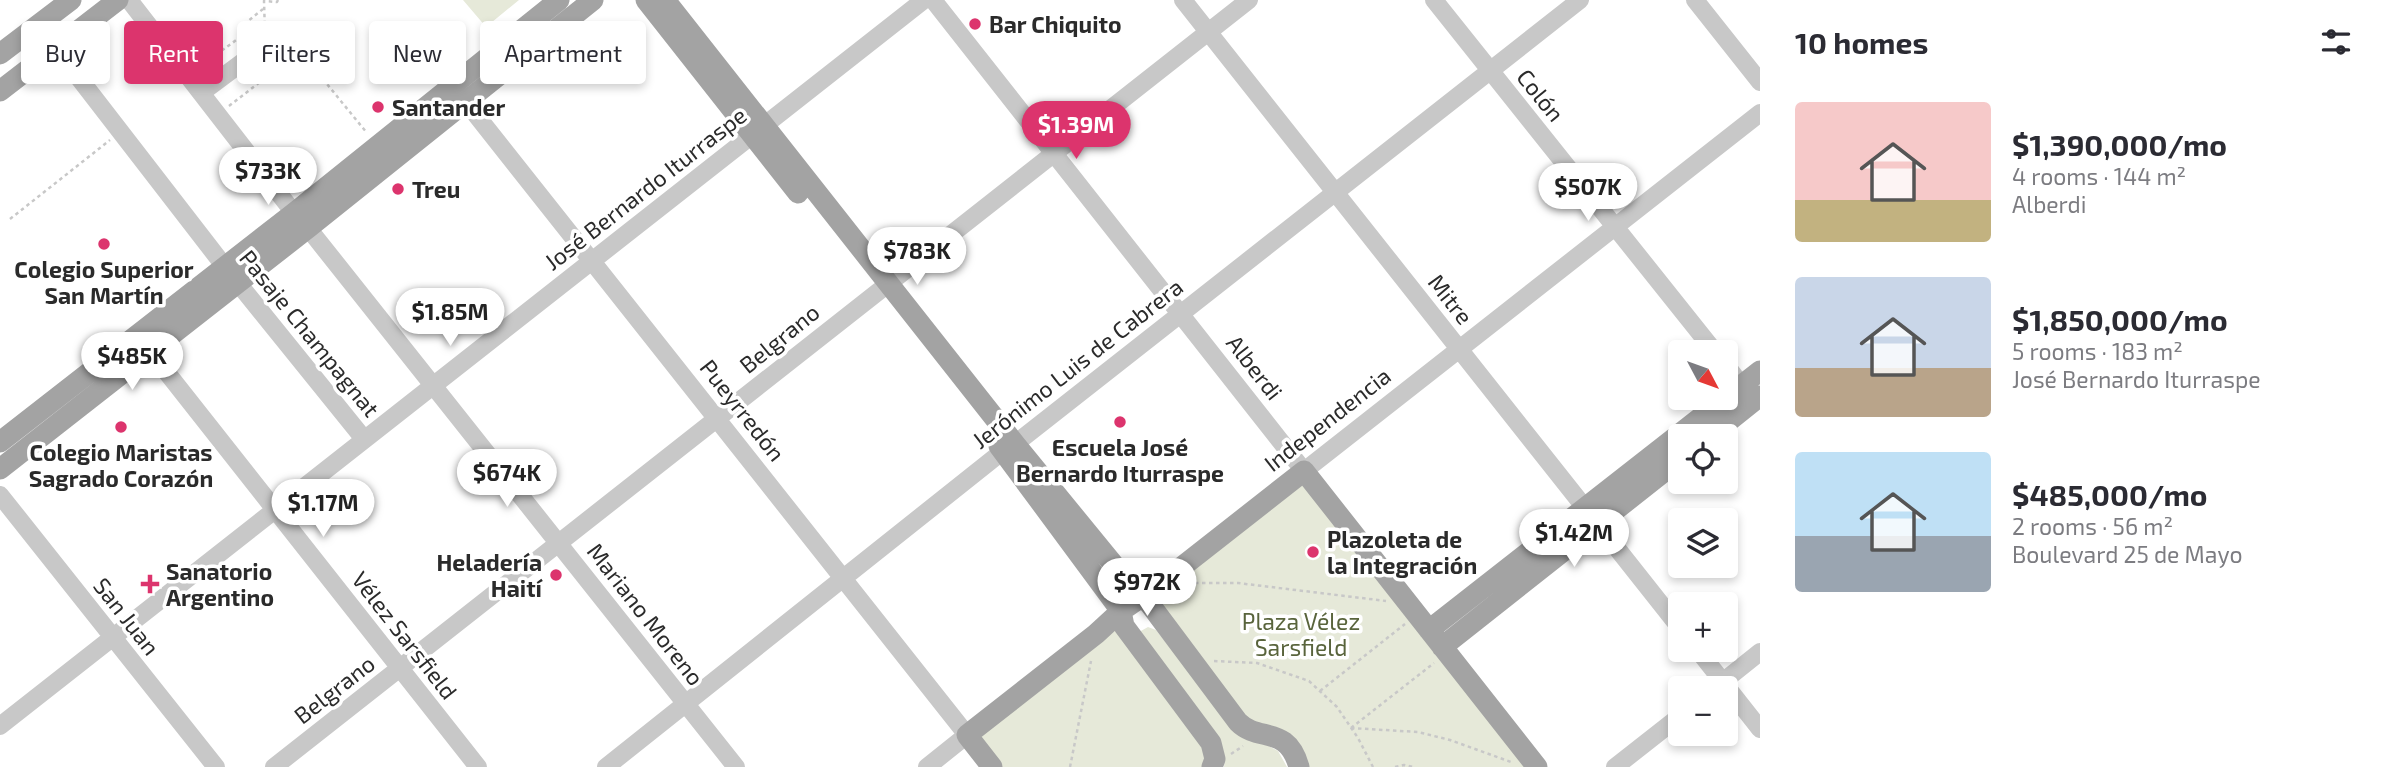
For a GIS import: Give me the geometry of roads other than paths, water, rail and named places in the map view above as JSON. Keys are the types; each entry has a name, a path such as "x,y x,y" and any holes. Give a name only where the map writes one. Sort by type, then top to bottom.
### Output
{"main road":[{"path":"43,21 71,0"},
{"path":"91,21 118,0"},
{"path":"0,442 143,343 301,221 460,94 559,0"},
{"path":"301,221 378,146 460,94 593,0"},
{"path":"646,0 757,129 1009,448 1140,597 1149,603 1190,661 1245,729 1279,739 1288,746 1298,767"},
{"path":"665,0 757,129"},
{"path":"0,54 21,38"},
{"path":"0,91 21,75"},
{"path":"0,469 143,343"},
{"path":"1724,424 1754,397 1760,371"},
{"path":"1429,630 1754,397"},
{"path":"1009,448 1121,611 1124,626 1211,743 1215,759 1221,762"},
{"path":"1591,516 1668,467"},
{"name":"Independencia","path":"967,736 1096,634 1121,611 1160,584 1304,471"},
{"name":"Alberdi","path":"1304,471 1537,767"},
{"name":"Pueyrredón","path":"967,736 992,767"}],"street":[{"name":"Mariano Moreno","path":"130,0 301,221 736,767"},
{"name":"José Bernardo Iturraspe","path":"0,726 924,0"},
{"name":"Alberdi","path":"933,0 1304,471"},
{"name":"Mitre","path":"1183,0 1668,613"},
{"name":"Belgrano","path":"274,767 1250,0"},
{"name":"Colón","path":"1434,0 1705,340"},
{"name":"Jerónimo Luis de Cabrera","path":"606,767 1580,0"},
{"path":"1695,0 1760,82"},
{"path":"201,93 237,66"},
{"name":"Pasaje Champagnat","path":"83,84 231,275 364,439"},
{"name":"Pueyrredón","path":"460,94 967,736"},
{"name":"Independencia","path":"1304,471 1760,113"},
{"name":"Vélez Sarsfield","path":"143,343 478,767"},
{"path":"1738,379 1754,397"},
{"name":"San Juan","path":"0,495 216,767"},
{"path":"1731,676 1760,653"},
{"path":"1738,705 1760,729"},
{"path":"1615,767 1668,725"},
{"name":"Independencia","path":"927,767 967,736"}],"place":[{"name":"Bar Chiquito","path":"975,24"},
{"name":"Santander","path":"378,107"},
{"name":"Treu","path":"398,189"},
{"name":"Colegio Superior San Martín","path":"104,244"},
{"name":"Escuela José Bernardo Iturraspe","path":"1120,422"},
{"name":"Colegio Maristas Sagrado Corazón","path":"121,427"},
{"name":"Plazoleta de la Integración","path":"1313,552"},
{"name":"Heladería Haití","path":"556,575"},
{"name":"Sanatorio Argentino","path":"150,584"}],"park label":[{"name":"Plaza Vélez Sarsfield","path":"1301,634"}]}
